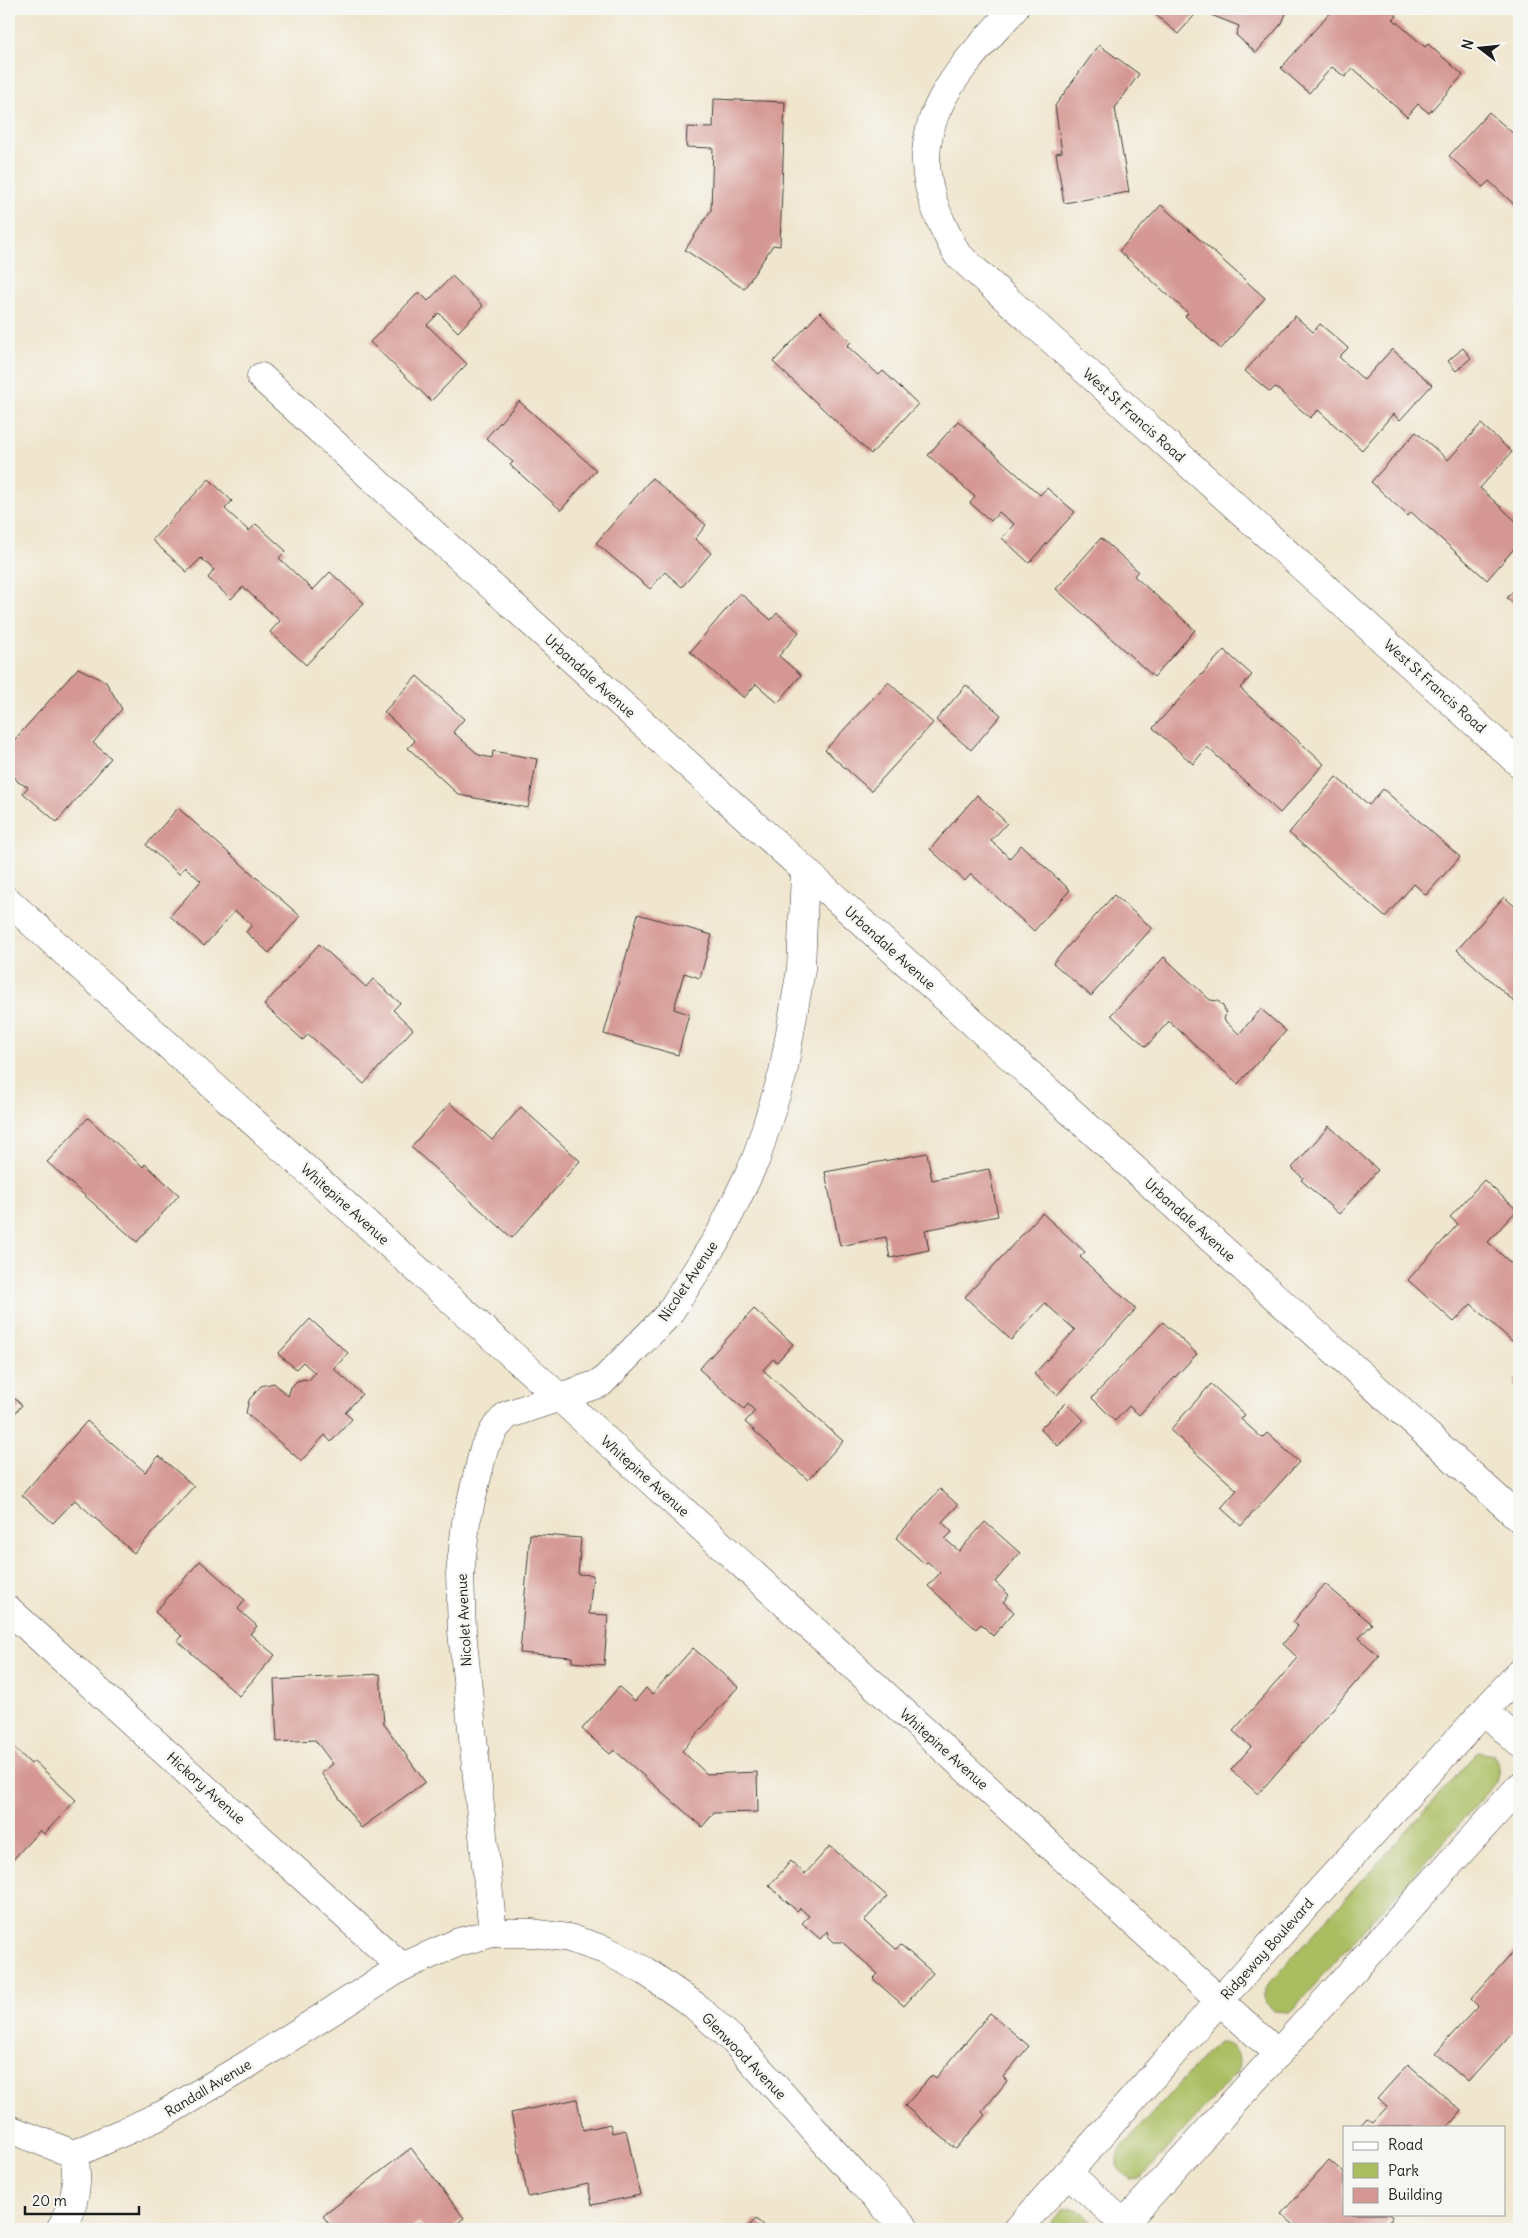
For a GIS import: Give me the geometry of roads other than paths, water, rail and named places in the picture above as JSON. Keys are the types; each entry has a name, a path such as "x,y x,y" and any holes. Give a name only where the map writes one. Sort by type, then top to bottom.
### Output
{"street":[{"name":"West St Francis Road","path":"1014,9 953,79 932,121 926,157 930,193 941,224 957,254 1519,763"},
{"name":"Urbandale Avenue","path":"261,378 1519,1518"},
{"name":"Nicolet Avenue","path":"493,1933 462,1631 460,1574 466,1522 484,1448 496,1427 507,1415 601,1384 668,1315 720,1234 756,1159 783,1073 799,978 805,871"},
{"name":"Whitepine Avenue","path":"9,902 559,1397 1278,2054"},
{"name":"Hickory Avenue","path":"9,1610 402,1967"},
{"name":"Ridgeway Boulevard","path":"1018,2229 1220,2000 1519,1673"},
{"path":"1485,1711 1519,1743"},
{"path":"1068,2173 1124,2227 1519,1787"},
{"name":"Glenwood Avenue","path":"402,1967 459,1942 493,1933 534,1933 569,1938 605,1950 645,1971 694,2004 734,2042 860,2182 906,2229"},
{"name":"Randall Avenue","path":"74,2154 164,2114 245,2066 402,1967"},
{"path":"9,2129 74,2154 78,2176 74,2199 60,2229"}]}
